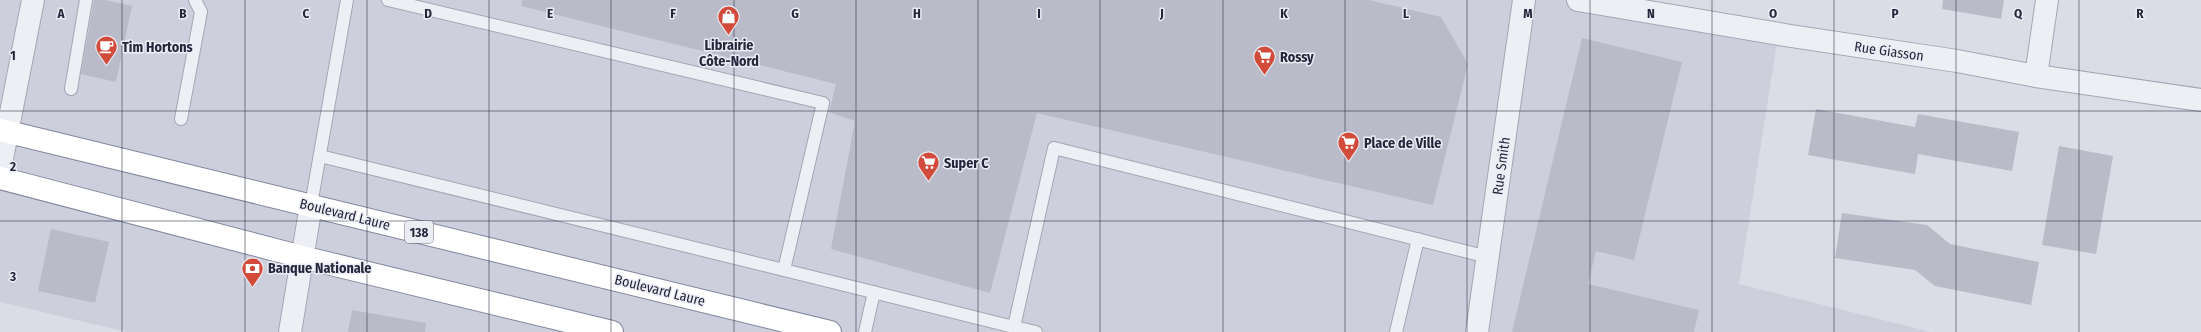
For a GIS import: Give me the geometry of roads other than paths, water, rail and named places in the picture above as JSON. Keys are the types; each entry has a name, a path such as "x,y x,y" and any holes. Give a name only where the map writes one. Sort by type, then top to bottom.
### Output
{"highway":[{"name":"Boulevard Laure","path":"4,131 830,332"},
{"path":"0,178 302,257 612,332"}],"street":[{"path":"0,169 4,131 33,0"},
{"name":"Rue Smith","path":"1477,332 1524,0"},
{"name":"Rue Giasson","path":"1578,0 1791,36 1957,61 2036,76 2201,100"},
{"path":"2036,76 2047,0"},
{"path":"290,332 311,205"}],"lane":[{"path":"71,89 86,0"},
{"path":"180,119 201,12 195,0"},
{"path":"311,205 347,0"},
{"path":"388,0 823,103 784,270"},
{"path":"1014,327 1054,148 1488,257"},
{"path":"320,156 1036,332"},
{"path":"1396,332 1418,239"},
{"path":"865,332 874,292"}],"place":[{"name":"Librairie Côte-Nord","path":"729,36"},
{"name":"Tim Hortons","path":"107,66"},
{"name":"Rossy","path":"1264,76"},
{"name":"Place de Ville","path":"1348,162"},
{"name":"Super C","path":"928,182"},
{"name":"Banque Nationale","path":"252,288"}]}
